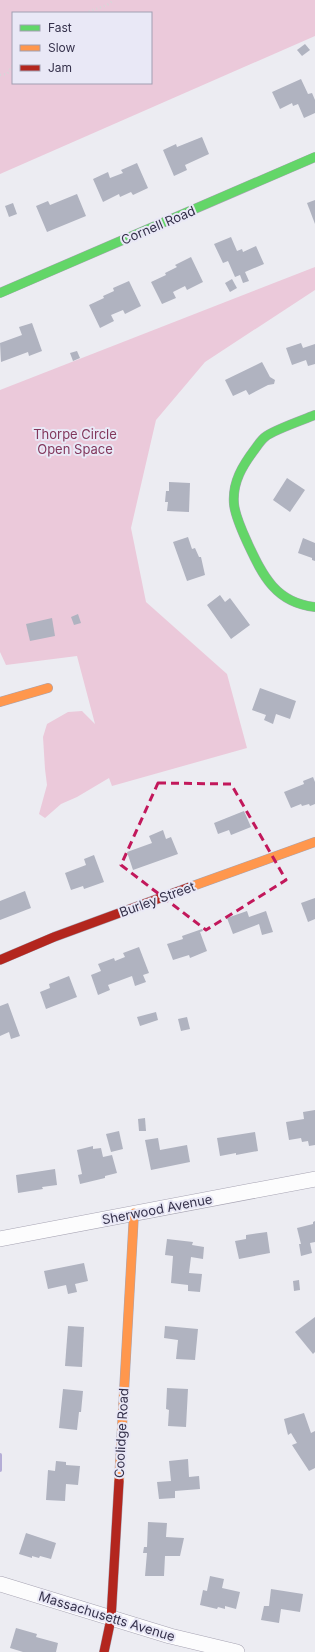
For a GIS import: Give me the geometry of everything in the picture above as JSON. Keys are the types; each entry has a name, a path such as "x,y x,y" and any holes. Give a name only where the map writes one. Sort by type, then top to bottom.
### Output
{"street":[{"name":"Cornell Road","path":"0,293 315,158"},
{"path":"315,414 265,436 242,466 236,483 234,504 244,535 259,568 272,587 287,599 306,606 315,607"},
{"path":"0,702 48,688"},
{"name":"Burley Street","path":"0,960 54,937 315,842"},
{"name":"Sherwood Avenue","path":"0,1239 315,1180"},
{"name":"Coolidge Road","path":"104,1652 111,1619 134,1213"},
{"name":"Massachusetts Avenue","path":"0,1584 170,1636 237,1652"}],"path":[{"path":"88,12 108,5 114,0"},
{"path":"0,75 7,74 12,66"}],"highlighted area":[{"path":"158,783 231,784 286,880 206,930 121,865"}],"green space":[{"path":"0,0 315,0 315,36 0,174"},
{"name":"Thorpe Circle Open Space","path":"315,267 315,290 205,362 156,420 131,528 146,602 227,674 247,748 112,786 109,778 77,797 61,804 45,818 39,814 47,785 43,737 47,724 68,712 82,711 95,724 77,656 6,665 0,652 0,390"}],"building":[{"path":"305,44 310,50 302,56 297,50"},
{"path":"301,79 308,94 312,93 315,100 315,113 304,118 298,104 293,106 292,103 280,109 272,92"},
{"path":"202,137 209,154 185,165 187,170 174,176 163,150 176,144 177,147"},
{"path":"137,163 148,188 133,195 131,192 120,197 119,194 103,202 93,179 108,172 110,178 123,173 121,170"},
{"path":"77,194 86,216 47,232 36,206 48,201 50,205"},
{"path":"315,200 315,224 307,203"},
{"path":"13,203 17,214 9,217 5,206"},
{"path":"231,237 237,251 242,249 243,252 256,246 264,264 245,272 249,281 243,283 240,275 235,277 228,261 223,263 214,244"},
{"path":"191,257 203,282 187,290 185,286 173,292 176,298 162,304 151,282 166,275 165,273 177,267 175,265"},
{"path":"232,279 237,288 230,292 225,283"},
{"path":"129,281 141,306 125,314 123,310 111,315 114,321 100,328 89,305 104,298 103,296 114,291 113,288"},
{"path":"32,323 42,351 29,356 28,352 1,362 0,343 22,335 19,327"},
{"path":"301,343 303,348 315,344 315,364 308,366 306,360 292,365 286,348"},
{"path":"77,351 80,358 73,361 70,353"},
{"path":"262,362 270,377 275,380 274,384 268,385 249,395 246,390 233,396 225,380"},
{"path":"287,478 305,490 290,512 273,500"},
{"path":"169,482 190,483 189,512 167,511 168,502 165,502 166,491 169,491"},
{"path":"188,537 192,549 195,548 199,557 201,557 205,575 187,581 173,542"},
{"path":"303,538 315,543 315,561 312,560 312,558 298,553"},
{"path":"220,595 225,602 230,598 250,625 231,639 207,605"},
{"path":"78,614 81,623 74,625 71,617"},
{"path":"52,618 55,636 30,641 26,624"},
{"path":"260,688 296,701 290,719 276,714 273,724 264,720 266,715 252,710"},
{"path":"313,777 315,782 315,804 310,806 309,804 302,806 301,804 291,808 284,792 304,784 303,781"},
{"path":"244,811 251,827 231,835 229,830 218,834 214,823"},
{"path":"163,830 166,839 171,837 178,854 133,870 127,852 152,843 149,836"},
{"path":"94,855 104,882 84,889 83,886 71,890 65,873 86,865 84,859"},
{"path":"25,891 31,908 0,920 0,901"},
{"path":"315,898 315,919 308,922 301,903"},
{"path":"247,911 249,917 266,911 273,932 262,935 259,924 233,934 227,918"},
{"path":"202,929 203,931 200,932 207,951 190,958 189,955 173,960 167,944 183,939 182,936"},
{"path":"139,947 149,973 143,975 146,982 135,986 132,976 108,985 110,990 98,995 91,975 101,971 98,964 114,958 115,961 125,957 123,953"},
{"path":"69,976 77,997 46,1009 40,992 50,988 49,984"},
{"path":"8,1003 20,1036 11,1039 9,1032 0,1036 0,1006"},
{"path":"156,1012 158,1020 140,1026 137,1017"},
{"path":"187,1017 190,1029 181,1031 178,1019"},
{"path":"315,1110 315,1145 309,1146 308,1141 302,1142 301,1138 289,1140 286,1122 304,1119 303,1112"},
{"path":"145,1118 146,1131 139,1131 138,1119"},
{"path":"119,1131 123,1149 111,1152 106,1134"},
{"path":"255,1132 258,1151 220,1156 217,1138"},
{"path":"158,1138 160,1150 187,1145 190,1162 151,1170 145,1140"},
{"path":"93,1146 93,1149 101,1148 103,1157 112,1155 117,1173 105,1176 105,1178 80,1184 78,1175 82,1174 77,1150"},
{"path":"55,1169 57,1185 18,1193 16,1175"},
{"path":"315,1221 315,1242 310,1243 312,1253 301,1256 299,1244 301,1244 297,1228 313,1224"},
{"path":"267,1232 270,1253 239,1259 235,1241 246,1239 246,1235"},
{"path":"167,1239 193,1242 192,1245 204,1247 203,1259 191,1257 189,1273 202,1274 200,1292 188,1291 188,1285 171,1283 173,1256 165,1255"},
{"path":"84,1263 88,1281 75,1284 77,1292 68,1294 66,1285 48,1289 44,1271"},
{"path":"299,1280 300,1290 294,1291 293,1281"},
{"path":"315,1317 315,1352 313,1354 295,1332"},
{"path":"68,1326 84,1327 82,1367 65,1366"},
{"path":"165,1326 198,1329 195,1360 176,1359 178,1340 164,1338"},
{"path":"167,1388 188,1389 186,1427 168,1426 169,1410 166,1409"},
{"path":"63,1389 83,1391 81,1412 79,1412 77,1430 59,1428"},
{"path":"304,1413 311,1433 315,1431 315,1468 309,1471 292,1445 297,1443 291,1433 288,1435 284,1419"},
{"path":"188,1459 189,1477 199,1476 200,1489 175,1491 175,1498 159,1499 157,1482 171,1481 169,1461"},
{"path":"56,1461 66,1462 66,1465 80,1466 78,1485 66,1484 65,1501 46,1500 48,1470 55,1471"},
{"path":"148,1522 167,1523 166,1537 184,1538 180,1556 165,1556 164,1576 145,1576 147,1553 143,1553 144,1547 147,1547"},
{"path":"26,1533 56,1543 51,1559 40,1556 39,1558 32,1556 32,1558 19,1554"},
{"path":"210,1576 224,1579 222,1588 240,1592 236,1609 225,1606 225,1609 218,1607 217,1609 200,1605 203,1590 207,1591"},
{"path":"271,1589 303,1594 300,1612 281,1609 279,1623 261,1620 264,1606 269,1606"},
{"path":"16,1628 37,1634 36,1637 58,1643 56,1652 23,1652 10,1648"}],"waterway":[{"path":"0,1455 0,1470"}],"traffic: fast":[{"path":"0,293 315,157"},
{"path":"315,415 268,434 251,455 239,474 234,496 236,514 246,540 259,567 272,586 290,600 315,607"}],"traffic: slow":[{"path":"0,702 48,688"},
{"path":"190,887 315,842"},
{"path":"119,1481 134,1213"}],"traffic: jam":[{"path":"0,960 54,937 190,887"},
{"path":"104,1652 111,1619 119,1481"}]}
